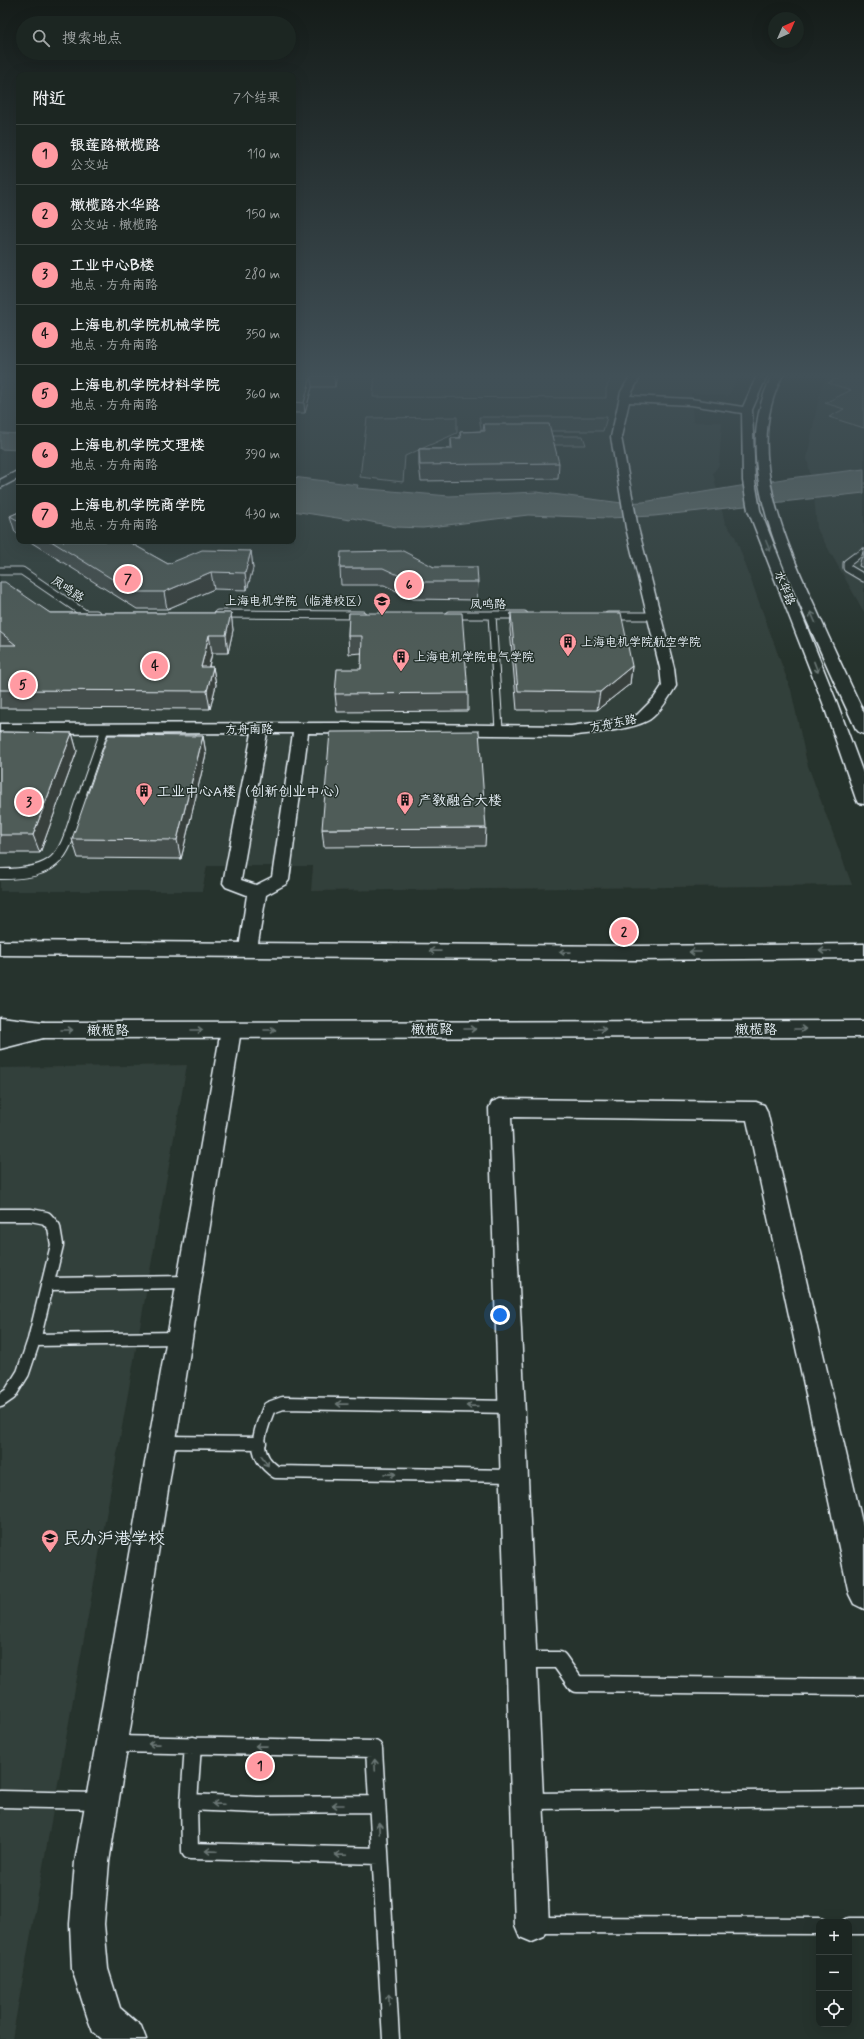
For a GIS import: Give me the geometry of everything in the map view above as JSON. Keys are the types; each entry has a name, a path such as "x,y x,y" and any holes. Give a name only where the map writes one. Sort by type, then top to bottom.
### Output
{"main road":[{"path":"0,948 635,953 864,951"},
{"name":"橄榄路","path":"0,1025 43,1030 864,1029"},
{"path":"0,1040 43,1030"}],"street":[{"name":"方舟东路","path":"499,730 571,731 614,725 642,718 659,701 669,686 667,668 632,528 621,468"},
{"name":"水华路","path":"749,468 749,481 754,510 830,703 864,798"},
{"name":"水华路","path":"763,468 763,480 769,508 778,538 847,695 864,729"},
{"path":"0,485 16,475"},
{"name":"方舟南路","path":"0,729 499,730"},
{"path":"260,729 232,883 258,892 280,880 301,729"},
{"path":"248,949 258,892"},
{"path":"128,2039 106,2019 90,1968 87,1924 92,1862 231,1030"},
{"path":"532,1925 500,1108 756,1111 864,1594"}],"lane":[{"path":"864,551 846,563 847,568 864,578"},
{"name":"凤鸣路","path":"0,571 22,571 85,614 100,614"},
{"path":"209,614 373,615"},
{"name":"凤鸣路","path":"444,615 532,615"},
{"path":"492,615 499,730"},
{"path":"599,616 654,616"},
{"path":"0,874 29,874 42,870 55,863 63,851 105,729"},
{"path":"0,1215 30,1215 46,1218 54,1227 57,1245 34,1340 24,1373 10,1394 0,1401"},
{"path":"48,1284 188,1282"},
{"path":"34,1340 179,1338"},
{"path":"511,1407 283,1403 269,1408 263,1422 260,1452 265,1464 276,1472 514,1476"},
{"path":"162,1442 260,1443"},
{"path":"521,1660 559,1660 576,1684 864,1688"},
{"path":"112,1744 374,1749 391,2039"},
{"path":"193,1745 189,1802 190,1851 380,1856"},
{"path":"527,1801 864,1798"},
{"path":"0,1799 102,1801"},
{"path":"189,1802 257,1805 377,1804"},
{"path":"532,1925 816,1926"},
{"path":"852,1926 864,1926"}],"shaded area":[{"name":"上海电机学院（临港校区）","path":"0,468 16,468 16,544 296,544 296,468 717,468 713,473 725,523 735,536 791,690 807,763 852,885 311,891 313,866 207,866 202,891 0,891"},
{"path":"361,468 404,468 403,482 360,477"},
{"path":"809,468 864,468 864,612 817,529 814,496"},
{"path":"864,469 864,493 654,516 608,518 528,515 423,528 396,527 352,518 350,520 296,511 296,477 358,485 357,488 449,496 537,492 622,503 643,502 789,478"},
{"name":"民办沪港学校","path":"187,1065 12,2039 0,2039 0,1068"}],"building":[{"path":"16,513 16,519 10,516"},
{"path":"56,544 132,544 168,564 202,550 251,551 245,573 211,572 164,592 133,592"},
{"path":"403,551 434,567 477,567 478,582 413,582 383,568 340,568 341,552"},
{"path":"0,582 5,582 50,613 231,613 226,635 209,635 201,667 213,667 207,691 0,690 0,645 16,645 0,632"},
{"name":"上海电机学院电气学院","path":"349,613 462,613 468,693 335,694 337,669 361,669 362,636 348,636"},
{"name":"上海电机学院航空学院","path":"511,613 621,613 632,666 600,692 518,691"},
{"name":"产教融合大楼","path":"479,731 486,828 322,829 330,732"},
{"path":"0,732 72,733 33,835 0,835"},
{"name":"工业中心A楼（创新创业中心）","path":"108,735 203,736 177,840 72,839"}],"place":[{"name":"上海电机学院商学院","path":"128,579"},
{"name":"上海电机学院文理楼","path":"409,585"},
{"name":"上海电机学院（临港校区）","path":"382,616"},
{"name":"上海电机学院航空学院","path":"568,657"},
{"name":"上海电机学院机械学院","path":"155,666"},
{"name":"上海电机学院电气学院","path":"401,672"},
{"name":"上海电机学院材料学院","path":"23,685"},
{"name":"工业中心B楼","path":"29,802"},
{"name":"工业中心A楼（创新创业中心）","path":"144,806"},
{"name":"产教融合大楼","path":"405,815"},
{"name":"橄榄路水华路","path":"624,932"},
{"name":"民办沪港学校","path":"50,1553"},
{"name":"银莲路橄榄路","path":"260,1766"}]}
